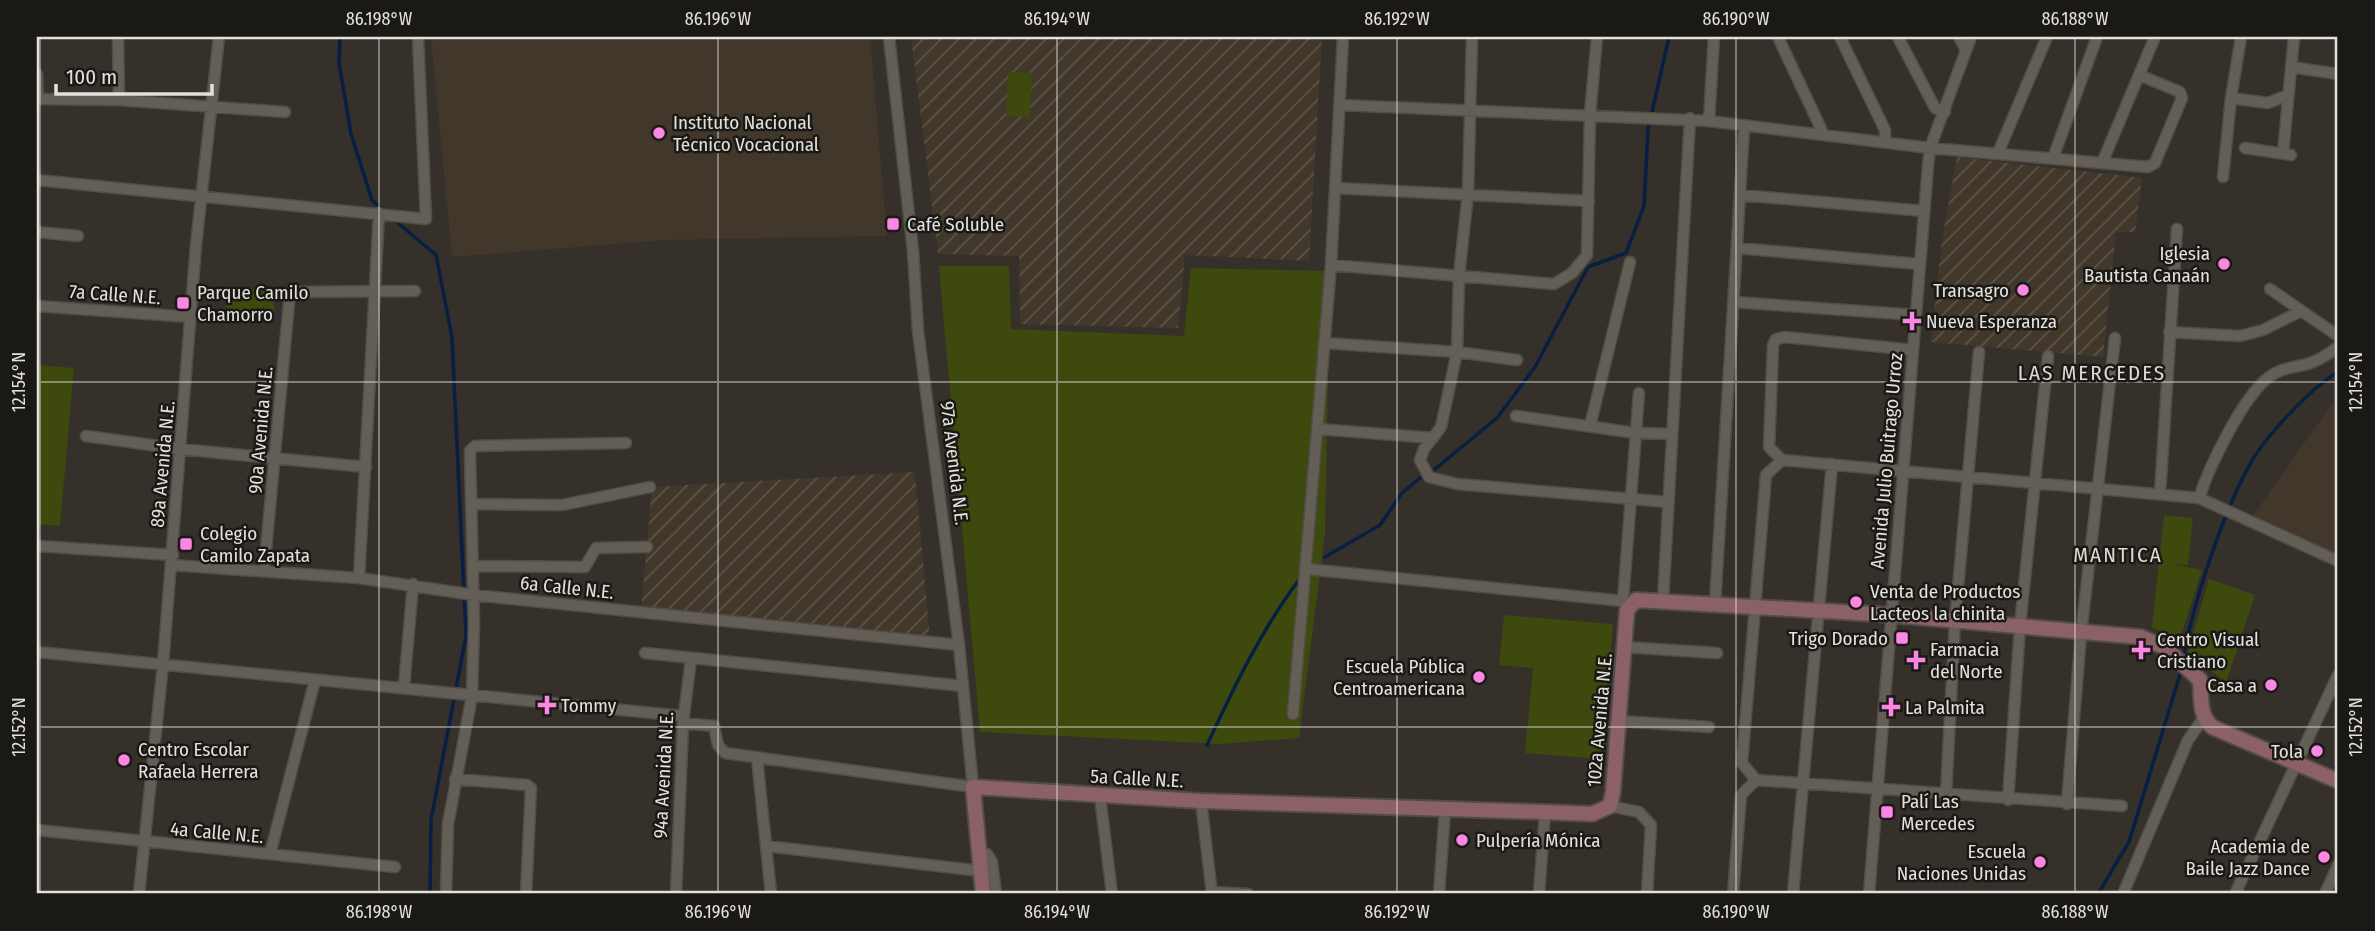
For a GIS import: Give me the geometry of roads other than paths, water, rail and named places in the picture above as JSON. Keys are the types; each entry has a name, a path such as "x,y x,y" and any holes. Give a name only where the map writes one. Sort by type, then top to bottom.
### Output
{"street":[{"path":"118,37 119,100"},
{"name":"89a Avenida N.E.","path":"139,894 147,843 191,317 219,37"},
{"path":"37,180 426,219 418,37"},
{"name":"97a Avenida N.E.","path":"889,37 913,251 918,331 959,645 983,894"},
{"path":"1293,714 1331,265 1343,37"},
{"path":"1472,37 1468,194 1459,276 1457,352 1441,427 1424,449 1420,460 1429,477 1438,481 1668,502"},
{"path":"1331,265 1554,284 1572,273 1587,255 1590,114 1597,37"},
{"path":"1709,121 1714,37"},
{"path":"1778,37 1823,133"},
{"path":"1840,37 1885,130 1885,141"},
{"path":"1898,37 1935,108 1945,112"},
{"path":"1959,37 1966,50"},
{"name":"Avenida Julio Buitrago Urroz","path":"1869,894 1901,469 1930,148 1971,37"},
{"path":"1998,153 2048,37"},
{"path":"2053,158 2097,37"},
{"path":"2102,163 2155,37"},
{"path":"2223,177 2231,98 2241,37"},
{"path":"2245,148 2287,154 2288,95 2294,37"},
{"path":"2291,67 2338,74"},
{"path":"37,74 37,99 119,100 285,112"},
{"path":"1340,105 1690,118 1744,127 1823,133 1930,148 2141,167 2155,163 2181,101 2180,92 2139,75"},
{"path":"2231,98 2268,103 2288,95"},
{"path":"1663,601 1690,118"},
{"path":"1715,604 1744,127"},
{"path":"1336,188 1589,201"},
{"path":"1740,195 1924,211"},
{"path":"359,578 379,213"},
{"path":"2160,494 2177,229"},
{"path":"37,232 78,236"},
{"path":"1737,248 1919,264"},
{"path":"1590,426 1630,262"},
{"path":"2270,289 2338,336"},
{"path":"375,290 415,291"},
{"name":"90a Avenida N.E.","path":"264,571 290,292 375,290"},
{"path":"1733,302 1916,315"},
{"name":"7a Calle N.E.","path":"37,306 191,317"},
{"path":"2169,332 2240,336 2263,330 2301,311"},
{"path":"1913,350 1785,337 1776,339 1773,345 1769,447 1782,460 2199,498 2338,561"},
{"path":"2067,804 2081,634 2115,338"},
{"path":"1324,344 1457,352 1517,360"},
{"path":"2199,498 2234,426 2268,377 2286,367 2310,363 2338,347"},
{"path":"1946,794 1955,622 1979,352"},
{"path":"2008,800 2020,626 2048,356"},
{"path":"1627,603 1630,499 1639,393"},
{"path":"1516,416 1636,433 1672,434"},
{"path":"1318,429 1433,438"},
{"path":"86,436 180,449 366,467"},
{"path":"446,894 448,824 472,696 474,595 470,451 474,447 626,443"},
{"path":"1782,460 1766,475 1754,606 1742,763 1756,780 2122,806"},
{"path":"1793,894 1832,464"},
{"path":"471,504 582,503 599,495 650,487"},
{"name":"6a Calle N.E.","path":"37,546 264,571 359,578 474,595 959,645"},
{"path":"473,566 585,567 596,548 647,547"},
{"path":"1307,569 1627,603 1636,600 1663,601 1892,615 2081,634 2141,637 2178,658 2200,680 2203,719 2188,740 2123,894"},
{"path":"404,687 413,584"},
{"name":"102a Avenida N.E.","path":"1627,603 1614,792 1609,806 1639,812 1651,825 1647,894"},
{"path":"1624,647 1717,653"},
{"path":"37,652 404,687 683,719"},
{"path":"645,653 963,687"},
{"name":"94a Avenida N.E.","path":"676,894 683,719 691,659"},
{"path":"2235,894 2299,764 2338,675"},
{"path":"270,854 315,680"},
{"name":"5a Calle N.E.","path":"683,719 714,726 722,751 973,787 1201,801 1545,813 1592,814 1609,806"},
{"path":"2203,719 2212,727 2237,739 2338,781"},
{"path":"1619,721 1709,727"},
{"path":"757,758 771,894"},
{"path":"455,779 527,785 531,788 526,894"},
{"path":"1733,894 1741,795 1756,780"},
{"path":"1100,796 1112,894"},
{"path":"1201,801 1212,893 1248,894"},
{"path":"1439,894 1445,809"},
{"path":"1539,894 1545,813"},
{"name":"4a Calle N.E.","path":"37,830 395,867"},
{"path":"766,846 981,871"},
{"path":"980,852 987,854 992,862 996,894"},
{"path":"2325,894 2338,865"}],"waterway":[{"path":"340,37 339,63 351,134 372,200 384,211"},
{"path":"1435,469 1497,418 1535,367 1588,267 1626,253 1644,206 1648,130 1669,37"},
{"path":"392,218 436,255 452,337 466,636 431,820 430,894"},
{"path":"2183,660 2194,611 2211,556 2242,479 2269,437 2292,411 2338,372"},
{"path":"1325,557 1380,525 1402,493 1420,478"},
{"path":"1207,745 1262,636 1302,576"},
{"path":"2098,894 2129,842 2182,668"}],"place":[{"name":"Instituto Nacional Técnico Vocacional","path":"659,133"},
{"name":"Café Soluble","path":"893,224"},
{"name":"Iglesia Bautista Canaán","path":"2224,264"},
{"name":"Transagro","path":"2023,290"},
{"name":"Parque Camilo Chamorro","path":"183,303"},
{"name":"Nueva Esperanza","path":"1912,321"},
{"name":"Colegio Camilo Zapata","path":"186,544"},
{"name":"Venta de Productos Lacteos la chinita","path":"1856,602"},
{"name":"Trigo Dorado","path":"1902,638"},
{"name":"Centro Visual Cristiano","path":"2141,650"},
{"name":"Farmacia del Norte","path":"1916,660"},
{"name":"Escuela Pública Centroamericana","path":"1479,677"},
{"name":"Casa a","path":"2271,685"},
{"name":"Tommy","path":"547,705"},
{"name":"La Palmita","path":"1891,707"},
{"name":"Tola","path":"2317,751"},
{"name":"Centro Escolar Rafaela Herrera","path":"124,760"},
{"name":"Palí Las Mercedes","path":"1887,812"},
{"name":"Pulpería Mónica","path":"1462,840"},
{"name":"Academia de Baile Jazz Dance","path":"2324,857"},
{"name":"Escuela Naciones Unidas","path":"2040,862"}],"district":[{"name":"LAS MERCEDES","path":"2092,373"},
{"name":"MANTICA","path":"2118,555"}]}
